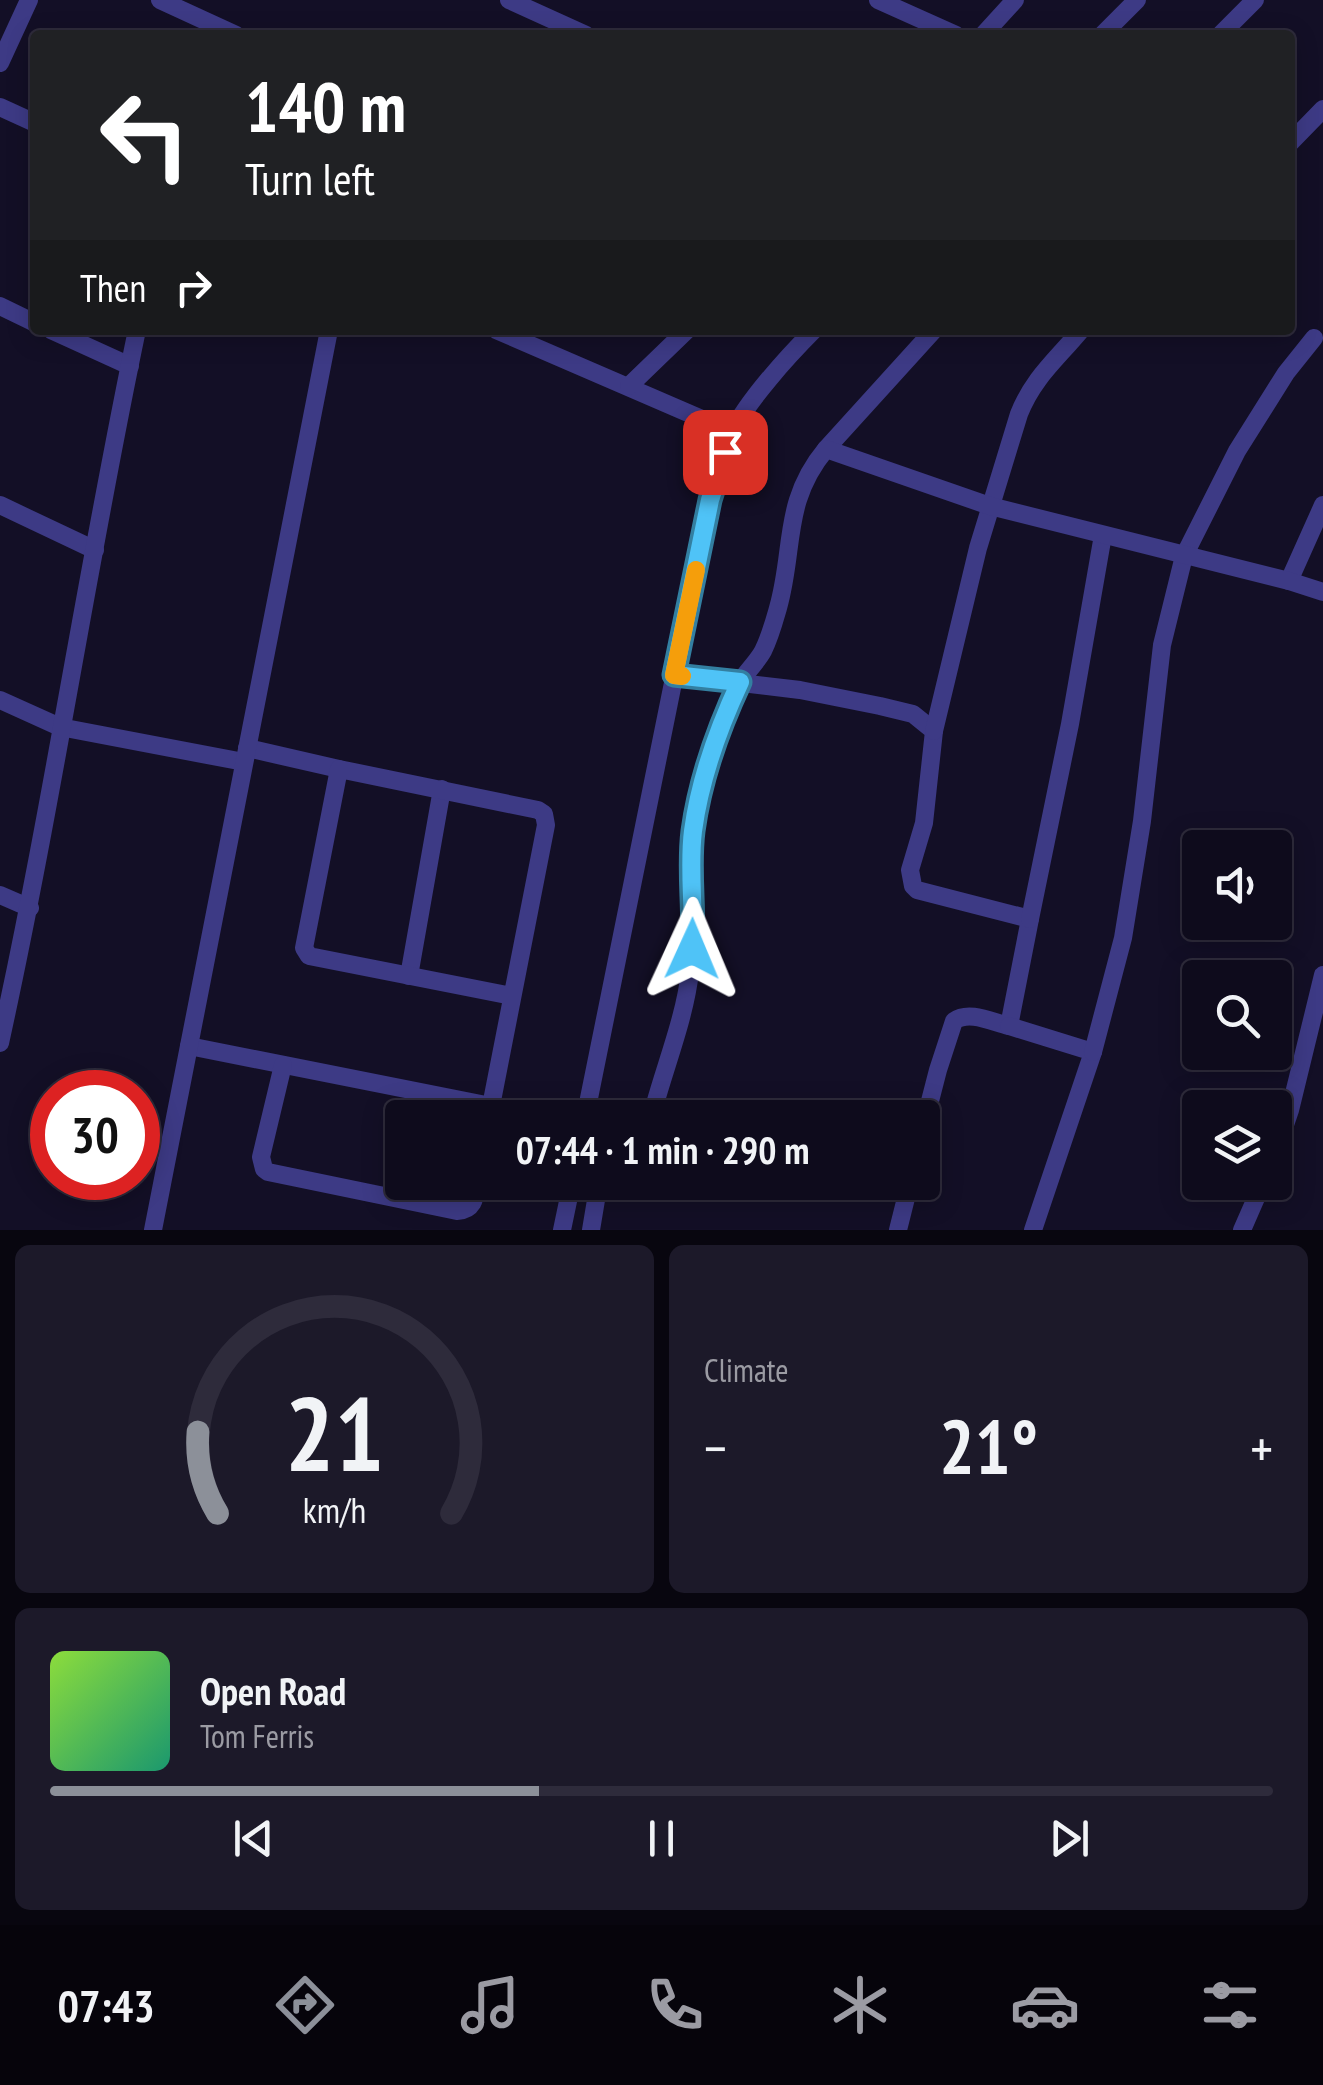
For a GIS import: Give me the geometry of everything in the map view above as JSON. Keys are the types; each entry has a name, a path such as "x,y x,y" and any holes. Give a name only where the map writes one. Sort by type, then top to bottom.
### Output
{"street":[{"path":"0,63 29,0"},
{"path":"160,0 225,30"},
{"path":"878,0 945,30"},
{"path":"987,30 1016,0"},
{"path":"1107,30 1136,0"},
{"path":"1225,30 1255,0"},
{"path":"514,1 575,30"},
{"path":"0,107 30,121"},
{"path":"1295,138 1323,109"},
{"path":"0,306 30,320"},
{"path":"62,335 130,366"},
{"path":"0,1043 30,908 60,727 137,335"},
{"path":"153,1230 327,335"},
{"path":"508,335 732,432"},
{"path":"629,386 682,335"},
{"path":"589,1100 710,500 732,432 778,368 809,335"},
{"path":"656,1100 690,972 694,927 691,869 696,816 706,772 724,716 740,682 769,638 780,601 789,534 801,488 826,450 930,335"},
{"path":"1030,919 917,890 910,880 910,870 924,823 934,732 990,506 1024,400 1047,365 1076,335"},
{"path":"1033,1230 1093,1052 1123,938 1142,821 1162,645 1184,556 1237,451 1286,373 1314,338"},
{"path":"826,450 990,506 1323,592"},
{"path":"0,505 95,550"},
{"path":"1290,582 1323,505"},
{"path":"1009,1026 1104,535"},
{"path":"674,675 800,690 897,710 913,714 934,732"},
{"path":"0,700 60,727 339,769 538,810 546,819 492,1100"},
{"path":"339,769 306,953 512,996"},
{"path":"408,976 442,789"},
{"path":"0,895 30,908"},
{"path":"1292,1102 1323,975"},
{"path":"931,1100 958,1017 1009,1026 1093,1052"},
{"path":"189,1046 437,1100"},
{"path":"283,1065 261,1157 264,1168 385,1196"},
{"path":"404,1200 457,1211 468,1209 472,1200"},
{"path":"562,1230 568,1200"},
{"path":"591,1230 596,1200"},
{"path":"898,1230 906,1200"},
{"path":"1242,1230 1255,1200"}],"slow traffic":[{"path":"682,676 674,675 696,570"}],"route":[{"path":"692,949 693,831 706,772 740,682 674,675 710,500 725,452"}]}
